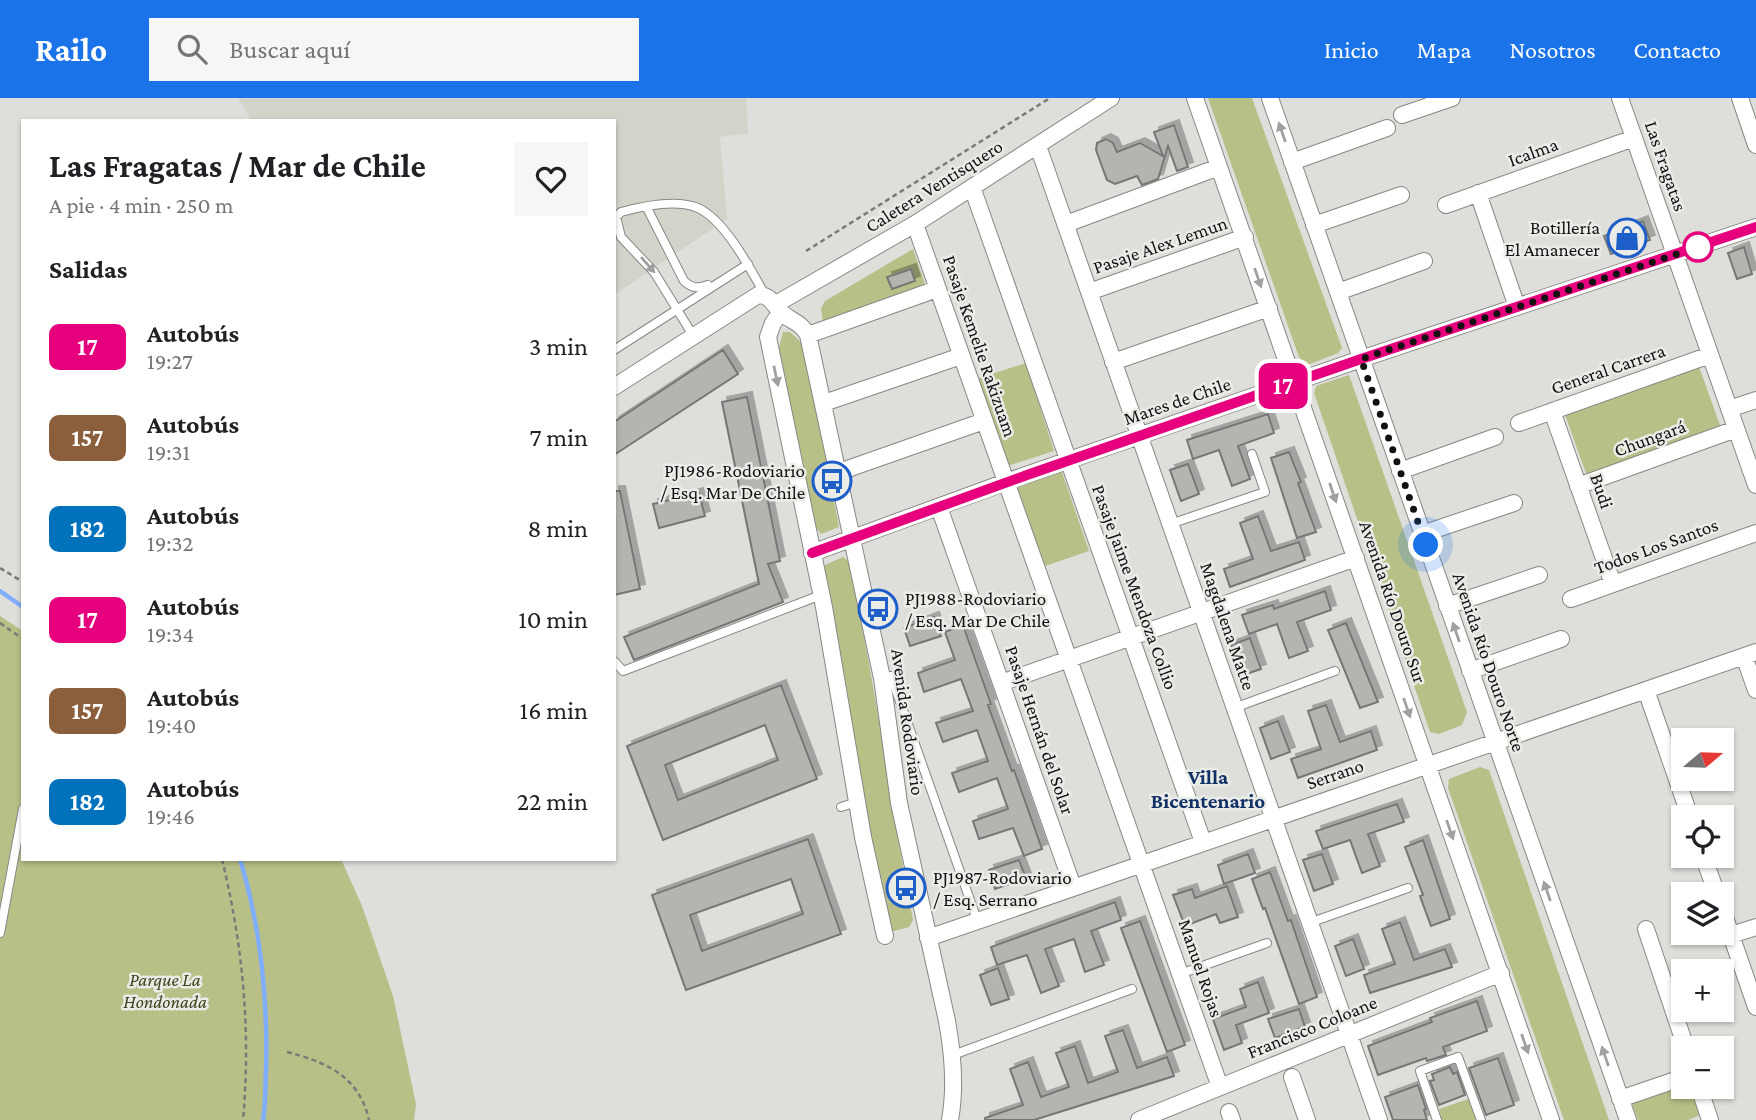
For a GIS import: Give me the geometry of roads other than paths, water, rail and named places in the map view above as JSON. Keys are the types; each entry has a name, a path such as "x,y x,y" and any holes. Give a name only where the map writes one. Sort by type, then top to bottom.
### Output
{"street":[{"name":"Caletera Ventisquero","path":"616,386 758,295 774,304 915,224 1111,98"},
{"name":"Avenida Río Douro Sur","path":"1195,98 1551,1120"},
{"name":"Avenida Río Douro Norte","path":"1270,98 1628,1120"},
{"name":"Las Fragatas","path":"1620,98 1756,485"},
{"path":"1740,98 1756,145"},
{"path":"1402,115 1444,99"},
{"path":"1292,162 1387,128"},
{"name":"Icalma","path":"1446,205 1634,138"},
{"name":"Magdalena Matte","path":"1038,146 1379,1120"},
{"path":"1066,224 1219,167"},
{"name":"Pasaje Jaime Mendoza Collio","path":"972,187 1203,842"},
{"path":"1478,194 1517,307"},
{"path":"1314,225 1401,195"},
{"name":"Pasaje Kemelie Rakizuam","path":"915,224 1069,658"},
{"name":"Mares de Chile","path":"812,553 1006,482 1361,359 1756,227"},
{"name":"Pasaje Alex Lemun","path":"1089,292 1245,237"},
{"path":"1338,292 1424,261"},
{"path":"774,304 796,321 808,335 937,289"},
{"path":"774,304 773,323 768,337 839,684 849,805 885,936"},
{"path":"1113,362 1269,308"},
{"name":"Avenida Rodoviario","path":"808,335 883,678 899,803 953,1055 950,1120"},
{"name":"General Carrera","path":"1519,422 1710,355"},
{"path":"824,403 961,356"},
{"path":"1729,409 1756,400"},
{"name":"Budi","path":"1552,411 1612,584"},
{"path":"839,472 984,421"},
{"name":"Chungará","path":"1578,486 1736,429"},
{"path":"1400,471 1495,437"},
{"path":"1422,534 1514,502"},
{"name":"Pasaje Hernán del Solar","path":"939,507 1073,887"},
{"name":"Todos Los Santos","path":"1571,599 1756,533"},
{"path":"1001,682 1356,558"},
{"path":"1447,606 1539,575"},
{"path":"1470,671 1561,639"},
{"path":"1750,654 1756,690"},
{"name":"Serrano","path":"928,938 1750,654"},
{"name":"Manuel Rojas","path":"1069,658 1220,1087"},
{"path":"1646,690 1686,805"},
{"path":"1734,934 1756,927"},
{"path":"1646,929 1682,1036"},
{"path":"1734,944 1756,1007"},
{"name":"Francisco Coloane","path":"1139,1120 1500,973"},
{"path":"1292,1077 1307,1120"},
{"path":"1620,1099 1671,1081"},
{"path":"1703,1099 1710,1120"}],"lane":[{"path":"694,337 654,272 646,261 629,247 617,228 616,218 621,212 674,204 700,209 724,232 774,304"},
{"path":"647,208 684,281 691,287 701,288 725,279"},
{"path":"616,349 748,264"},
{"path":"1170,524 1265,492 1252,454"},
{"path":"616,664 623,671 821,595"},
{"path":"1234,708 1335,671"},
{"path":"883,678 891,676 977,920"},
{"path":"0,933 21,820"},
{"path":"1309,923 1408,888"},
{"path":"1180,974 1267,943"},
{"path":"953,1055 1132,989"},
{"path":"1437,1120 1420,1071 1458,1057 1481,1120"}],"waterway":[{"path":"0,591 21,606"},
{"path":"241,861 262,965 266,1045 263,1120"}],"place":[{"name":"Botillería El Amanecer","path":"1627,238"},
{"name":"PJ1986-Rodoviario / Esq. Mar De Chile","path":"832,481"},
{"name":"PJ1988-Rodoviario / Esq. Mar De Chile","path":"878,609"},
{"name":"PJ1987-Rodoviario / Esq. Serrano","path":"906,888"}],"district":[{"name":"Villa Bicentenario","path":"1208,789"}],"park label":[{"name":"Parque La Hondonada","path":"165,990"}]}
